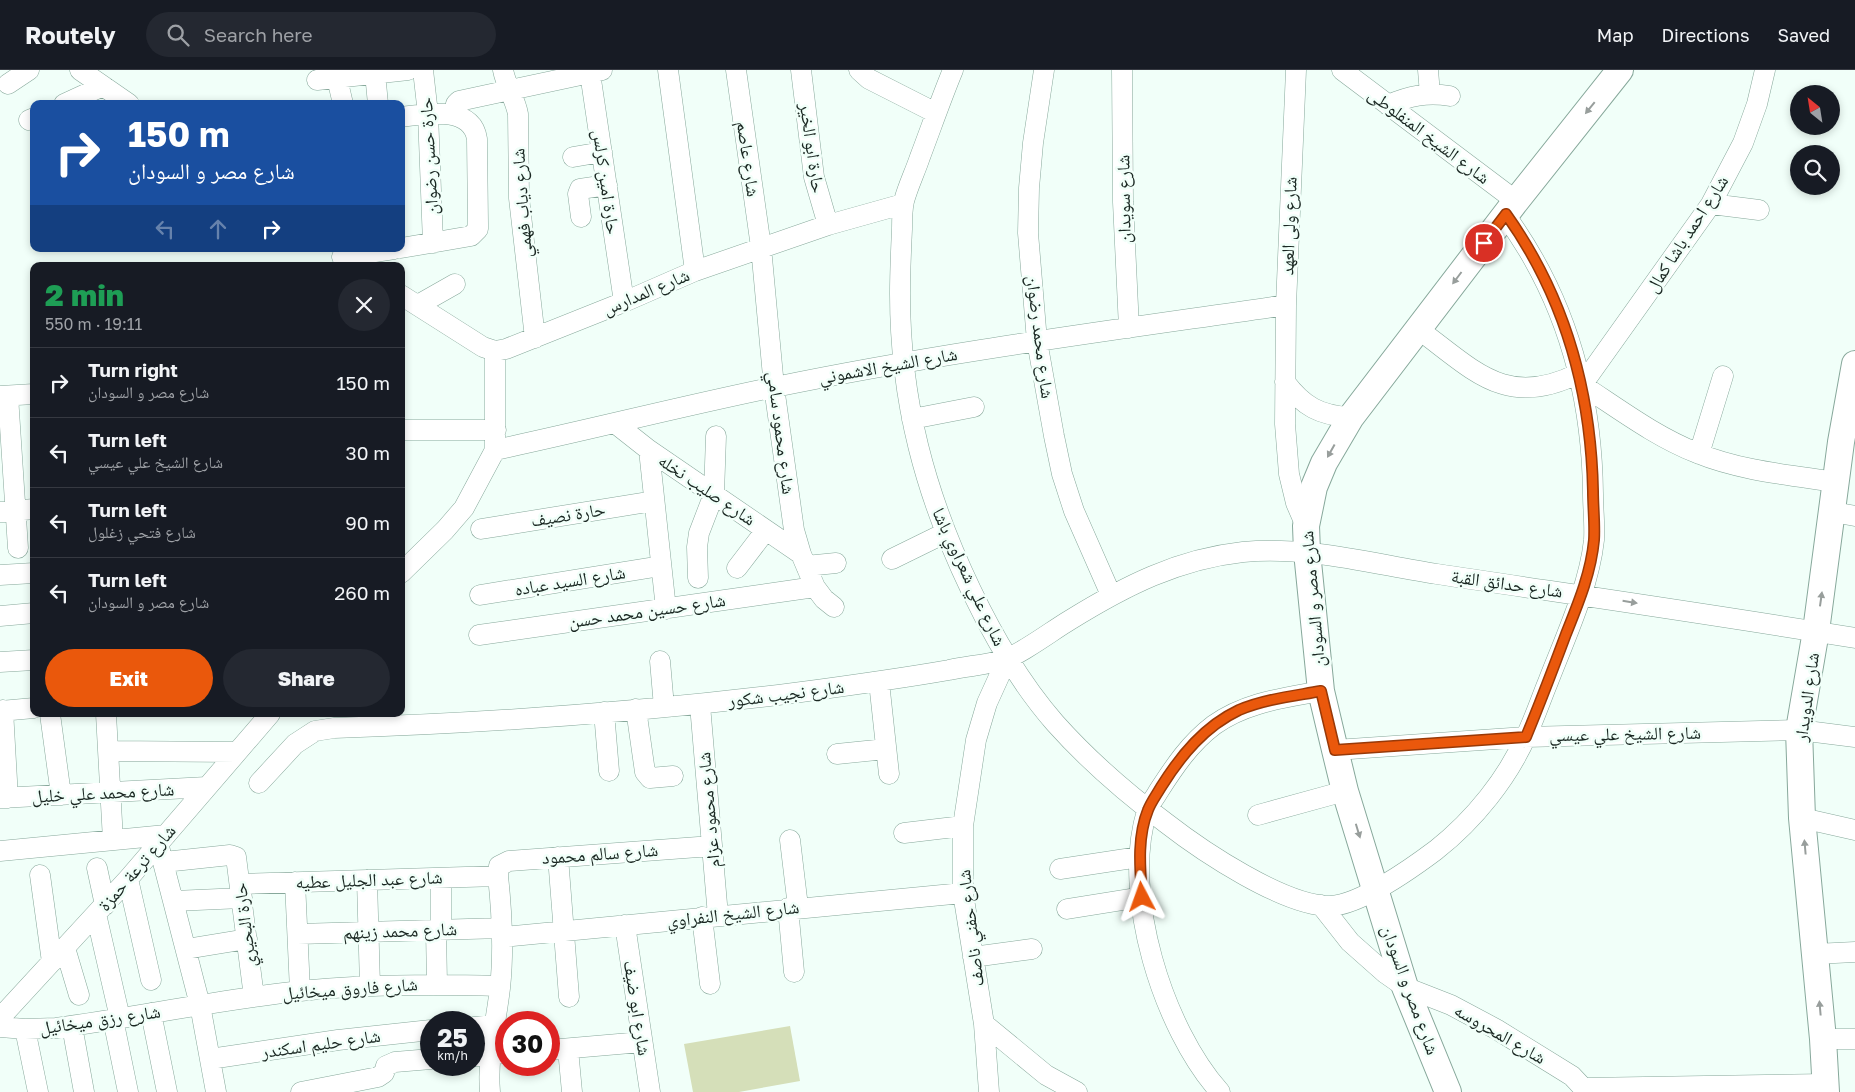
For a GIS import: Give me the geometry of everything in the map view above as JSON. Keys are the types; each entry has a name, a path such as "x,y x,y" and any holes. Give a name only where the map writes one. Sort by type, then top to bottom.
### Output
{"main road":[{"name":"شارع مصر و السودان","path":"1448,1092 1405,987 1335,750 1321,691 1306,526 1314,487 1324,463 1351,417 1510,208 1620,70"},
{"name":"شارع الدويدار","path":"1825,1088 1823,1039 1802,818 1798,730 1816,631 1844,514 1836,482 1848,443 1855,364"}],"street":[{"path":"8,84 29,70"},
{"path":"80,70 123,100"},
{"path":"316,80 408,70"},
{"name":"حارة حسن رضوان","path":"423,70 428,114 433,242"},
{"name":"شارع دياب فهمي","path":"503,70 508,89 517,105 518,198 535,338"},
{"path":"668,70 695,271"},
{"name":"شارع عاصم","path":"736,70 760,248"},
{"name":"حارة ابو الخير","path":"801,70 814,176 828,225"},
{"path":"859,70 869,79 936,113"},
{"name":"شارع علي شعراوي باشا","path":"953,70 903,204 900,295 903,363 912,419 932,500 945,533 981,611 1007,659 1055,723 1106,775 1187,839 1237,870 1279,892 1298,899 1321,905 1334,906 1347,903 1413,867 1448,840 1478,809 1505,775 1526,737 1582,594"},
{"name":"شارع محمد رضوان","path":"1044,70 1033,143 1028,234 1037,341 1062,474 1074,511 1110,595"},
{"name":"شارع سويدان","path":"1122,70 1123,202 1129,328"},
{"name":"شارع ولى العهد","path":"1296,70 1286,305 1285,424 1289,474 1296,503 1306,526"},
{"name":"شارع الشيخ المنفلوطى","path":"1342,70 1388,105 1510,208 1524,241 1543,274 1569,339 1580,379 1593,463 1594,541 1582,594"},
{"path":"1388,105 1409,97 1440,95 1428,70"},
{"name":"شارع احمد باشا كمال","path":"1580,379 1711,204 1743,143 1757,104 1765,70"},
{"path":"461,118 456,104 459,101 508,89 596,72"},
{"name":"حارة امين كرلس","path":"596,72 602,152 624,302"},
{"path":"375,73 378,100"},
{"path":"337,78 342,100"},
{"path":"73,100 103,86"},
{"path":"405,116 428,114 461,118 473,126 477,138 478,224 478,229 471,236 405,247"},
{"path":"573,157 602,152"},
{"path":"581,217 578,194 580,189 607,185"},
{"name":"شارع المدارس","path":"495,351 535,338 695,271 828,225 903,204"},
{"path":"1711,204 1759,210"},
{"name":"شارع محمود سامي","path":"760,248 774,387 794,530 803,560 815,587 824,599 834,607"},
{"path":"343,257 372,252"},
{"path":"418,306 455,284"},
{"path":"405,297 484,347 495,351 496,440 464,508 445,530 405,569"},
{"name":"شارع الشيخ الاشموني","path":"405,430 496,440 616,424 774,387 903,363 1037,341 1286,305"},
{"path":"1418,328 1479,374 1510,387 1527,389 1580,379 1672,442 1699,454 1730,464 1836,482"},
{"path":"1699,454 1723,376"},
{"path":"1285,382 1294,394 1320,412 1351,417"},
{"path":"18,548 4,396 30,394"},
{"path":"912,419 974,407"},
{"name":"شارع صليب نخله","path":"616,424 649,450 766,530 803,560"},
{"path":"698,578 697,547 699,533 714,494 716,436"},
{"path":"649,450 666,609"},
{"name":"حارة نصيف","path":"481,529 654,501"},
{"path":"736,568 766,530"},
{"path":"892,559 945,533"},
{"name":"شارع نجيب شكور","path":"259,784 295,744 316,732 334,728 453,724 700,705 879,682 1007,659 1110,595 1149,576 1173,567 1206,558 1240,552 1307,552"},
{"name":"شارع حدائق القبة","path":"1307,552 1435,574 1582,594 1855,638"},
{"path":"803,560 836,563"},
{"name":"شارع السيد عباده","path":"480,595 661,566"},
{"path":"0,575 30,573"},
{"name":"شارع حسين محمد حسن","path":"479,635 815,587"},
{"path":"0,616 30,613"},
{"name":"شارع حفني ناصف","path":"990,1092 984,1024 963,893 963,826 976,740 987,703 1007,659"},
{"path":"0,662 30,660"},
{"path":"660,661 664,707"},
{"path":"879,682 889,774"},
{"path":"1220,1092 1193,1055 1161,990 1151,954 1142,897 1139,857 1142,832 1148,809 1175,765 1193,743 1214,725 1238,711 1265,701 1321,691"},
{"name":"شارع محمود عزام","path":"700,705 712,846 710,984"},
{"path":"4,798 1,710 30,708"},
{"path":"636,709 645,772 650,778 673,776"},
{"path":"604,712 609,771"},
{"path":"50,717 61,795"},
{"path":"106,717 113,840"},
{"name":"شارع ترعة حمزة","path":"0,1017 128,879 267,717"},
{"name":"شارع الشيخ علي عيسي","path":"1335,750 1526,737 1798,730 1855,737"},
{"path":"837,754 886,749"},
{"path":"108,751 236,752"},
{"name":"شارع محمد علي خليل","path":"4,798 207,787"},
{"path":"1258,815 1346,791"},
{"path":"1802,818 1855,830"},
{"path":"904,833 963,826"},
{"path":"0,851 113,840 162,839 164,862 200,1005 216,1092"},
{"path":"790,840 794,972"},
{"name":"شارع سالم محمود","path":"498,876 499,866 509,861 712,846"},
{"name":"حارة البحيري","path":"164,862 234,856 238,860 254,997"},
{"path":"558,857 569,997"},
{"path":"1060,869 1139,857"},
{"path":"97,868 100,910 128,1092"},
{"path":"40,875 59,955 78,995"},
{"path":"497,1011 500,986 502,932 498,876"},
{"name":"شارع عبد الجليل عطيه","path":"174,901 295,882 498,876"},
{"path":"437,984 441,878"},
{"path":"128,879 151,980"},
{"path":"367,880 370,986"},
{"path":"295,882 300,991"},
{"name":"شارع الشيخ النفراوي","path":"502,932 564,931 963,893"},
{"path":"1067,909 1142,897"},
{"path":"1321,905 1350,942 1385,974 1405,987"},
{"name":"شارع ابو ضيف","path":"625,925 650,1092"},
{"name":"شارع محمد زينهم","path":"298,934 439,930 502,932"},
{"path":"186,949 247,939"},
{"path":"974,957 1032,949"},
{"path":"1815,954 1855,952"},
{"name":"شارع فاروق ميخائيل","path":"200,1005 300,991 370,986 437,984 500,986"},
{"name":"شارع المحروسه","path":"1405,987 1451,1005 1496,1029 1572,1076 1586,1090"},
{"name":"شارع رزق ميخائيل","path":"0,1027 25,1029 72,1026 200,1005"},
{"path":"151,1013 167,1092"},
{"path":"984,1024 1046,1075 1077,1092"},
{"path":"485,1026 495,1025 490,1055 490,1092"},
{"path":"72,1026 84,1092"},
{"path":"25,1029 38,1092"},
{"name":"شارع حليم اسكندر","path":"210,1059 338,1040 420,1031"},
{"path":"1823,1039 1855,1039"},
{"path":"560,1050 642,1042"},
{"path":"560,1056 572,1092"},
{"path":"301,1092 378,1077 384,1073 386,1066 395,1062 420,1060"},
{"path":"1586,1090 1825,1088"}],"green space":[{"path":"790,1026 800,1081 739,1092 693,1092 684,1044"}],"route":[{"path":"1142,897 1139,857 1142,832 1148,809 1175,765 1193,743 1214,725 1238,711 1265,701 1321,691 1335,750 1526,737 1582,594 1594,541 1593,463 1579,373 1569,339 1543,274 1506,214 1484,243"}]}
